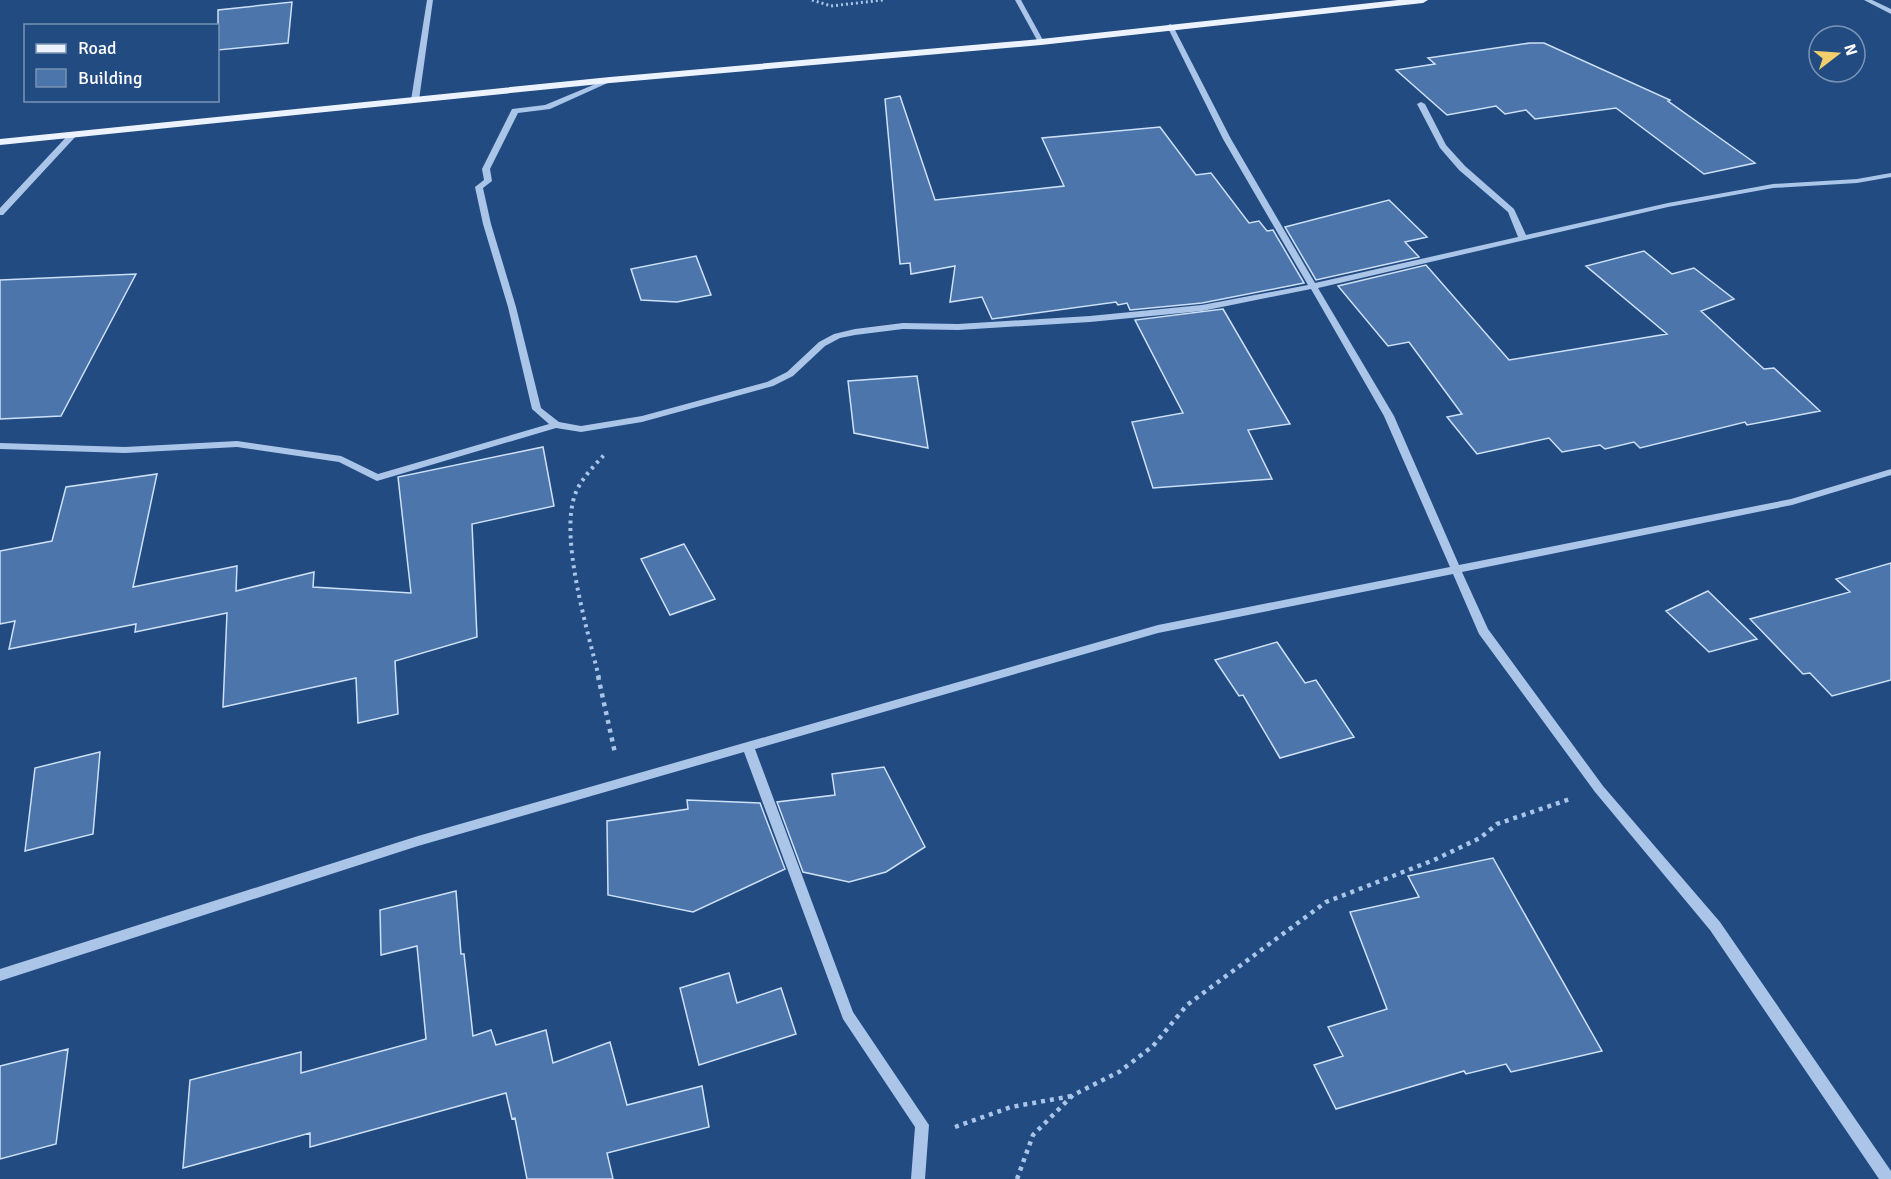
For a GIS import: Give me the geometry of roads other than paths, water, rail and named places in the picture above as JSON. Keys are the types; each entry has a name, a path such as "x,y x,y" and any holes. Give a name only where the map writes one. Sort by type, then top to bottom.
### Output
{"main road":[{"path":"0,142 610,80 1041,42 1170,26 1424,0"}],"street":[{"path":"416,100 430,0"},
{"path":"1018,0 1041,42"},
{"path":"1867,0 1891,12"},
{"path":"1170,26 1227,139 1389,416 1483,631 1599,789 1715,926 1887,1179"},
{"path":"556,425 537,409 479,187 488,181 486,169 515,111 546,107 610,80"},
{"path":"1421,104 1443,146 1462,168 1511,211 1523,238"},
{"path":"0,213 73,135"},
{"path":"0,446 125,450 237,444 341,459 377,478 556,425 581,429 642,419 770,384 790,374 822,344 837,336 855,332 903,326 958,327 1090,319 1202,308 1314,286 1668,205 1773,186 1857,181 1891,175"},
{"path":"0,975 418,841 1158,629 1792,502 1891,471"},
{"path":"748,746 848,1015 922,1125 918,1179"}]}
